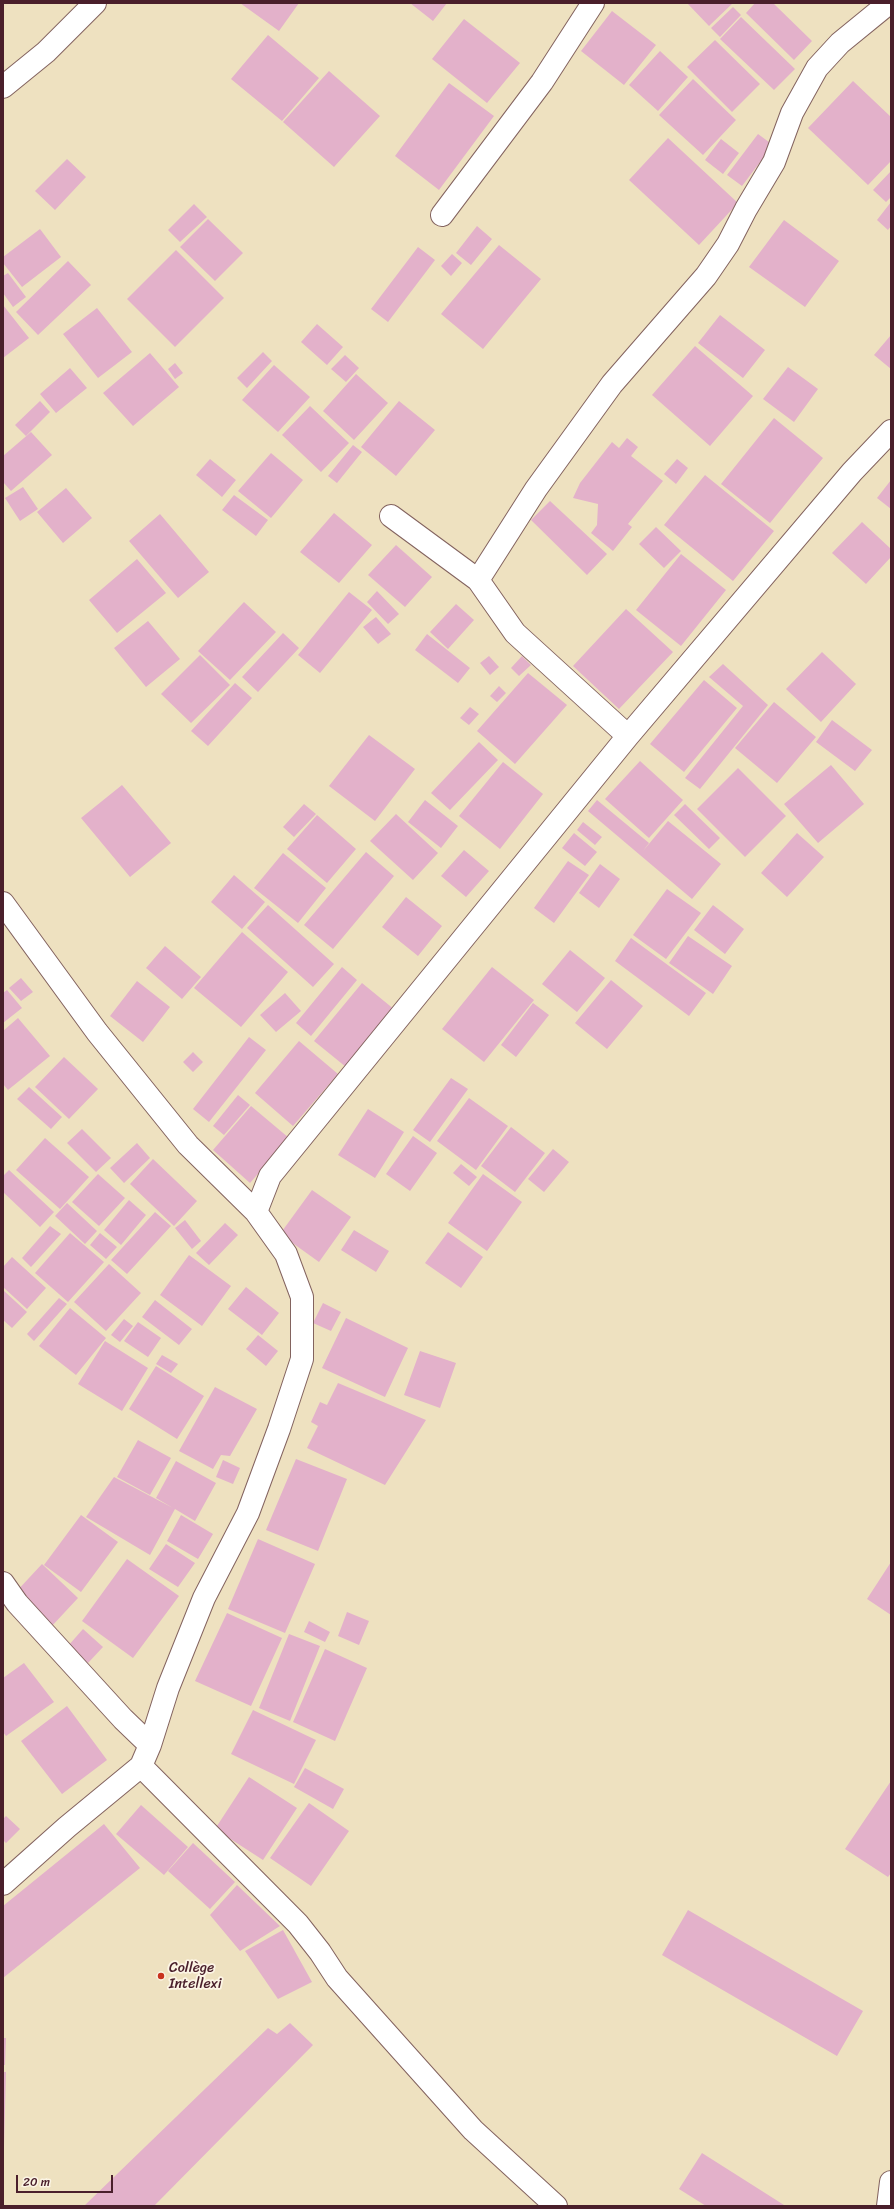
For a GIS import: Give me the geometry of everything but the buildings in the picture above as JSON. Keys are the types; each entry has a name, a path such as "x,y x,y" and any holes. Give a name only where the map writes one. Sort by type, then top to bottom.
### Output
{"street":[{"path":"3,87 46,52 95,3"},
{"path":"442,215 542,82 593,3"},
{"path":"478,580 536,489 612,384 706,276 724,250 774,162 792,113 817,68 840,43 889,3"},
{"path":"256,1212 270,1176 628,736 852,472 891,431"},
{"path":"391,516 478,580 515,633 628,736"},
{"path":"3,903 97,1032 188,1145 256,1212 286,1254 302,1297 302,1360 279,1429 248,1513 204,1598 168,1688 150,1745 141,1766 66,1827 3,1884"},
{"path":"3,1583 18,1603 123,1719 150,1745"},
{"path":"141,1766 298,1924 320,1952 337,1978 473,2130 556,2206"},
{"path":"888,2206 891,2182"}],"place":[{"name":"Collège Intellexi","path":"161,1976"}]}
